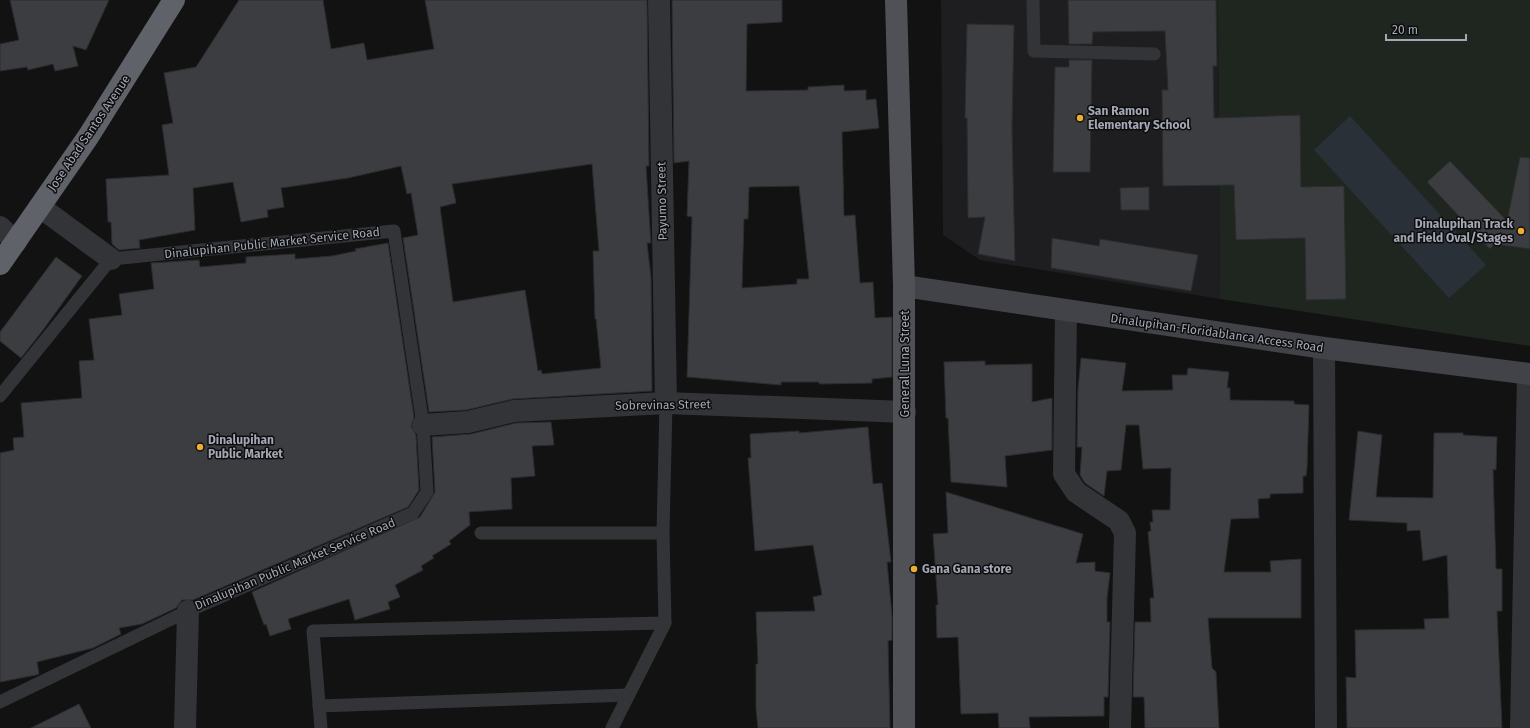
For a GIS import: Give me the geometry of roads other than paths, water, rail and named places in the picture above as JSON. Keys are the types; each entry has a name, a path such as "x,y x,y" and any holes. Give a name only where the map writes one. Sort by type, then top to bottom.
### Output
{"highway":[{"name":"Jose Abad Santos Avenue","path":"0,264 40,207 121,85 174,0"}],"main road":[{"name":"General Luna Street","path":"896,0 904,286 904,728"},
{"name":"Dinalupihan-Floridablanca Access Road","path":"904,286 1324,348 1529,374"}],"street":[{"name":"Payumo Street","path":"659,0 666,403"},
{"path":"40,207 112,259"},
{"path":"0,226 16,242"},
{"path":"1066,311 1064,474 1076,492 1119,521 1125,533 1120,728"},
{"path":"1324,348 1326,728"},
{"path":"1521,728 1529,374"},
{"name":"Sobrevinas Street","path":"423,425 468,422 514,411 666,403 905,412"},
{"path":"185,728 188,610"}],"lane":[{"path":"1033,0 1034,51 1154,54"},
{"name":"Dinalupihan Public Market Service Road","path":"0,702 188,610 413,513 427,492 423,425 394,232 112,259"},
{"path":"0,396 112,259"},
{"path":"612,728 665,623 663,532 666,403"},
{"path":"481,533 663,532"},
{"path":"321,728 313,631 665,623"},
{"path":"319,706 628,695"}],"place":[{"name":"San Ramon Elementary School","path":"1080,118"},
{"name":"Dinalupihan Track and Field Oval/Stages","path":"1521,231"},
{"name":"Dinalupihan Public Market","path":"200,447"},
{"name":"Gana Gana store","path":"914,569"}]}
